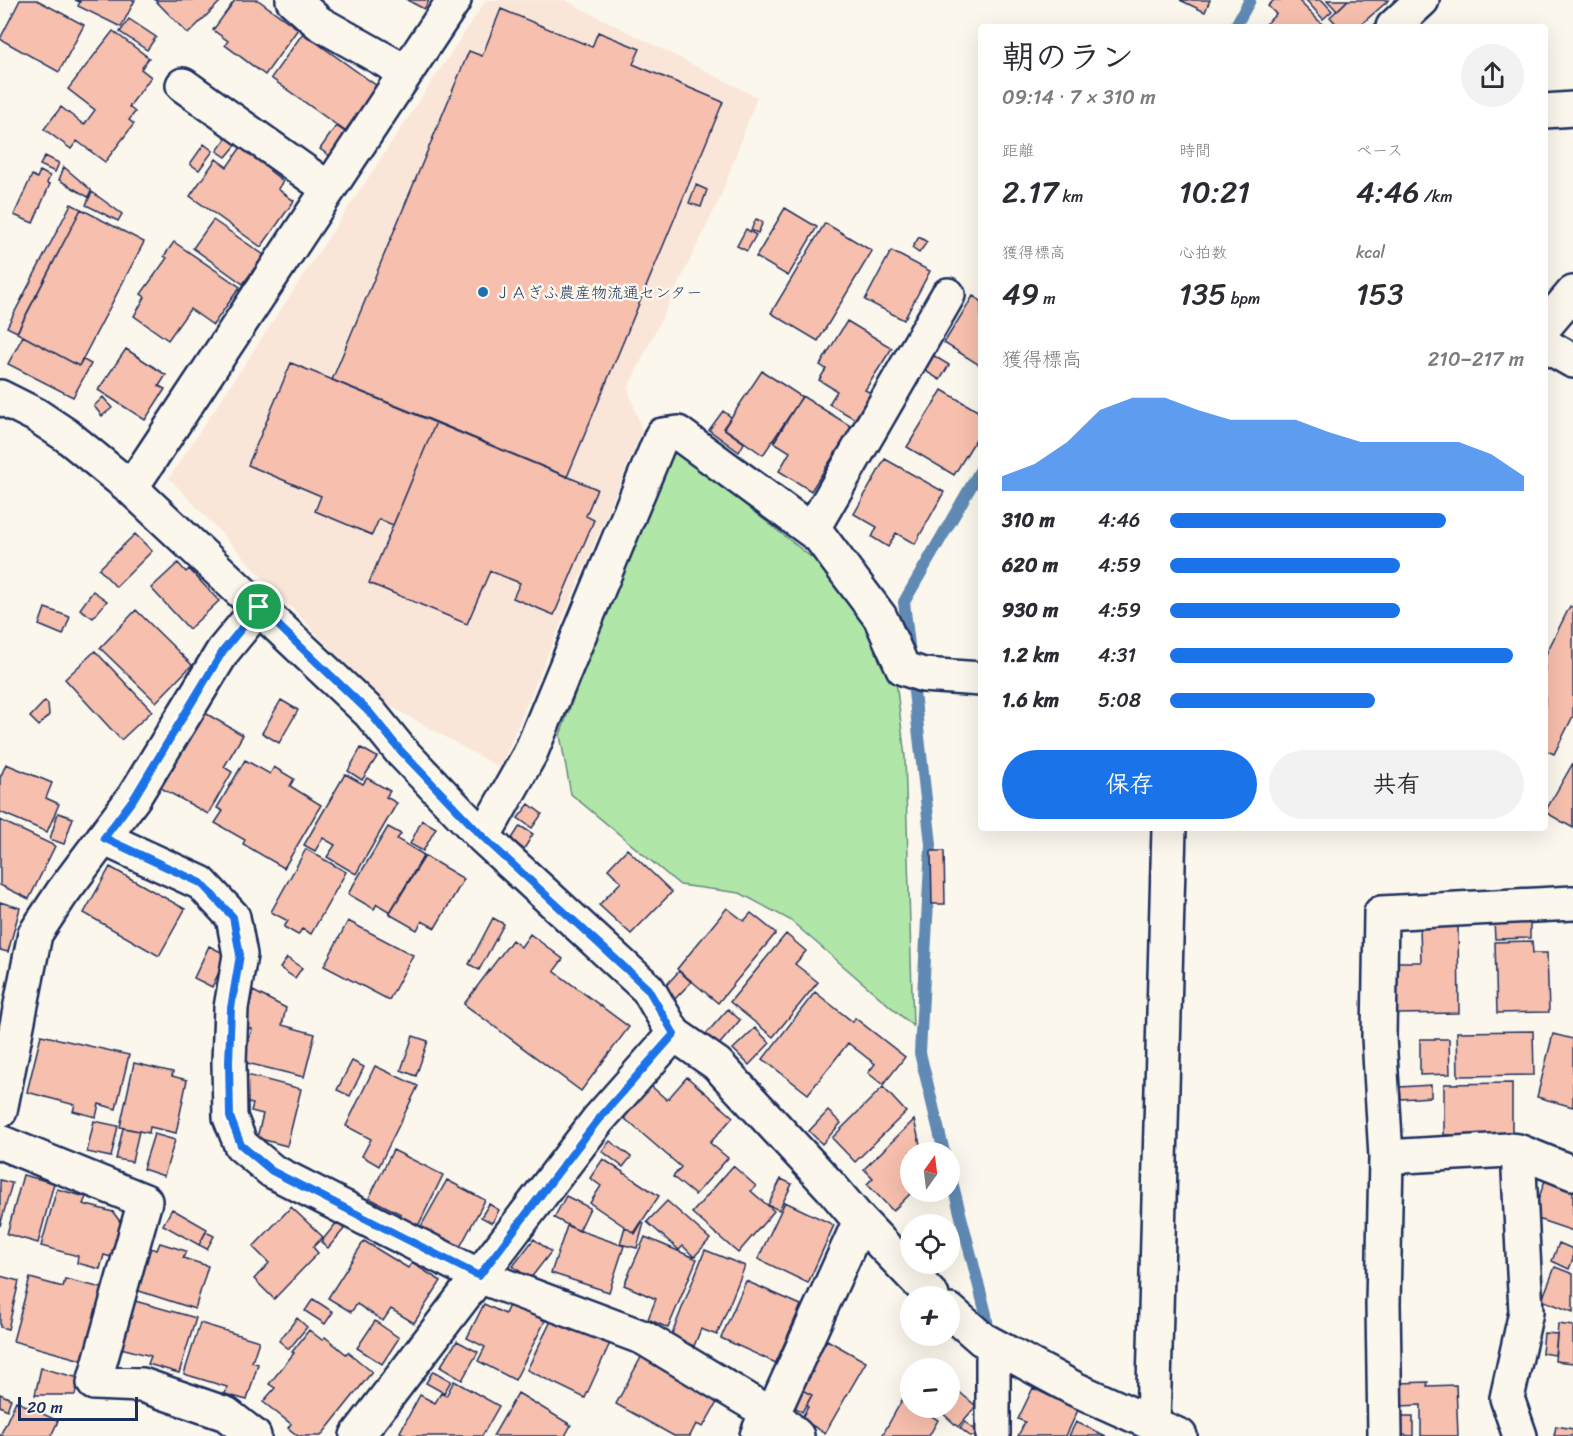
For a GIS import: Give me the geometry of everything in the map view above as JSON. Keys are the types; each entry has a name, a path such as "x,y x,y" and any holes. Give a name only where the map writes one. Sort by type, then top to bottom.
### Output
{"street":[{"path":"293,0 319,23 406,72"},
{"path":"131,488 454,0"},
{"path":"1396,24 1422,0"},
{"path":"183,85 329,189"},
{"path":"1548,111 1573,109"},
{"path":"1548,322 1573,293"},
{"path":"812,530 948,295"},
{"path":"1548,347 1573,362"},
{"path":"0,397 36,415 66,435 131,488 370,713 400,750 483,837 648,989 674,1034 717,1064 922,1286"},
{"path":"483,837 530,754 662,435 678,433 820,537 880,617 903,668 923,675 978,679"},
{"path":"0,1111 35,934 62,893 134,798 223,651 259,607"},
{"path":"960,1320 982,1339 1075,1389 1167,1429 1169,831"},
{"path":"104,838 201,883 233,917 240,955 231,1008 230,1117 241,1145 272,1171 479,1276 644,1338 764,1425"},
{"path":"1385,1436 1383,1304 1386,1157 1379,1037 1382,913 1573,903"},
{"path":"357,1436 598,1120 674,1034"},
{"path":"0,1142 145,1201 93,1383 142,1385 226,1414 254,1436"},
{"path":"1386,1157 1508,1150 1518,1151 1573,1173"},
{"path":"1518,1151 1526,1312 1507,1398 1520,1436"},
{"path":"764,1425 775,1409 860,1221"},
{"path":"993,1345 993,1436"},
{"path":"764,1425 779,1419 797,1436"}],"shaded area":[{"name":"ＪＡぎふ農産物流通センター","path":"486,0 565,0 757,97 721,196 628,388 642,431 500,768 378,699 169,478"}],"green space":[{"path":"677,451 820,564 864,619 895,673 905,757 913,1026 790,920 740,893 680,885 571,794 560,735 658,464"}],"building":[{"path":"20,0 37,0 84,25 59,72 0,39"},
{"path":"75,0 135,0 121,27 78,6 80,2"},
{"path":"155,0 222,0 188,34"},
{"path":"235,0 258,0 298,29 265,75 225,45 228,41 213,30"},
{"path":"407,0 429,0 424,9"},
{"path":"1180,0 1210,0 1205,12"},
{"path":"1274,0 1298,0 1322,24 1266,24 1276,14 1268,6"},
{"path":"1306,0 1322,0 1332,11 1323,19"},
{"path":"1327,0 1348,0 1337,11"},
{"path":"1348,0 1389,0 1361,24 1336,24 1330,17"},
{"path":"501,9 592,47 598,32 640,49 633,64 723,102 567,477 332,380 469,51 482,56"},
{"path":"129,19 156,37 147,50 120,32"},
{"path":"113,31 149,58 141,69 151,77 129,107 135,112 129,120 134,124 105,162 77,141 71,149 44,129 61,107 84,125 95,110 68,89"},
{"path":"303,33 377,86 345,131 271,78"},
{"path":"336,126 348,134 331,157 320,149"},
{"path":"228,136 237,144 226,157 217,151"},
{"path":"204,144 213,151 199,170 190,164"},
{"path":"241,147 272,169 270,171 283,181 278,189 294,201 261,247 190,196 216,159 227,167"},
{"path":"45,156 59,163 55,172 40,165"},
{"path":"64,167 91,190 88,197 59,180"},
{"path":"40,171 50,176 47,183 50,184 33,223 14,215 32,175 37,178"},
{"path":"696,185 707,190 701,207 689,203"},
{"path":"92,192 122,214 118,221 86,205"},
{"path":"71,204 81,209 17,332 7,327"},
{"path":"785,208 817,227 788,276 756,257"},
{"path":"81,209 144,242 79,366 17,333"},
{"path":"756,219 763,222 758,233 751,230"},
{"path":"213,220 264,255 243,284 193,248"},
{"path":"825,223 872,251 818,341 771,313"},
{"path":"746,229 756,235 747,251 737,246"},
{"path":"919,237 927,242 919,253 912,248"},
{"path":"174,242 240,287 213,325 190,309 168,340 134,316 145,297 141,294 167,258 164,256"},
{"path":"891,251 930,271 904,320 865,300"},
{"path":"973,296 978,299 978,364 944,343"},
{"path":"847,321 892,348 865,390 871,393 855,419 829,404 837,391 819,380 826,369 820,365"},
{"path":"23,336 79,366 82,359 91,364 73,397 8,364"},
{"path":"126,349 166,375 159,386 165,389 145,420 98,390"},
{"path":"931,354 949,365 940,380 922,369"},
{"path":"291,363 436,422 393,525 379,519 372,535 315,511 321,496 248,465"},
{"path":"762,371 802,397 763,455 724,428"},
{"path":"942,390 978,411 978,436 954,475 907,447"},
{"path":"802,396 852,427 811,491 779,471 790,452 774,442"},
{"path":"103,397 112,408 102,416 94,406"},
{"path":"723,411 731,417 723,428 744,443 739,452 709,430"},
{"path":"436,422 597,489 586,516 594,520 554,615 513,598 520,583 490,571 467,624 369,583"},
{"path":"885,459 944,492 915,544 896,533 888,547 872,537 877,527 854,514"},
{"path":"135,534 152,551 116,587 99,569"},
{"path":"178,563 186,572 189,569 219,601 189,629 151,588"},
{"path":"93,591 107,601 93,618 80,609"},
{"path":"1570,606 1573,608 1573,716 1554,754 1548,751 1548,650"},
{"path":"45,608 70,617 63,635 39,625"},
{"path":"136,610 192,665 156,702 100,648"},
{"path":"95,651 152,711 121,740 65,679"},
{"path":"281,700 298,710 279,743 262,733"},
{"path":"45,701 48,704 49,715 39,726 30,717"},
{"path":"205,713 243,735 224,767 232,772 208,814 161,788"},
{"path":"361,748 377,757 362,780 348,771"},
{"path":"245,760 270,774 274,767 294,779 290,786 321,805 284,868 243,844 245,840 215,823 223,811 217,808"},
{"path":"1573,763 1573,828 1548,814 1548,807"},
{"path":"6,764 52,783 46,798 59,804 47,832 0,812 0,778"},
{"path":"345,774 363,784 367,778 390,791 386,797 397,803 356,874 327,857 335,845 323,838 315,851 304,845"},
{"path":"529,804 542,814 532,828 518,818"},
{"path":"58,813 73,818 64,844 50,839"},
{"path":"0,820 55,846 29,899 0,885"},
{"path":"422,820 436,828 423,851 410,844"},
{"path":"520,826 533,834 524,849 511,840"},
{"path":"388,827 401,834 397,839 424,855 390,912 377,904 374,909 348,894"},
{"path":"306,849 346,872 311,934 302,929 298,935 284,927 288,921 271,912"},
{"path":"627,849 672,892 631,934 599,905 621,882 608,869"},
{"path":"931,851 944,851 945,904 932,904"},
{"path":"425,856 464,879 435,928 422,921 417,930 389,914"},
{"path":"110,867 185,909 159,956 84,913"},
{"path":"0,902 20,908 8,952 0,950"},
{"path":"727,908 744,921 751,913 776,933 718,1003 677,969"},
{"path":"493,918 504,924 479,970 469,964"},
{"path":"1530,920 1530,938 1495,939 1494,921"},
{"path":"348,921 413,955 389,1000 324,966"},
{"path":"1420,926 1458,926 1459,1013 1396,1014 1396,962 1421,962"},
{"path":"530,934 563,959 554,971 629,1027 581,1091 464,1004 512,940 521,947"},
{"path":"786,934 806,951 795,964 818,982 773,1037 730,1002"},
{"path":"1532,941 1533,953 1547,953 1549,1012 1497,1013 1495,942"},
{"path":"209,946 227,955 212,987 194,978"},
{"path":"287,958 302,968 295,978 280,968"},
{"path":"679,971 691,982 674,1000 662,990"},
{"path":"253,991 286,1008 282,1025 315,1034 304,1077 243,1062 252,1029 244,1027"},
{"path":"815,992 853,1022 855,1018 905,1057 883,1085 868,1073 875,1064 848,1043 808,1094 763,1059"},
{"path":"728,1009 740,1020 718,1046 705,1035"},
{"path":"755,1028 770,1043 749,1065 733,1049"},
{"path":"1533,1031 1534,1075 1458,1076 1457,1032"},
{"path":"1553,1034 1573,1039 1573,1107 1537,1097"},
{"path":"41,1035 129,1055 116,1109 99,1104 96,1117 73,1111 75,1105 27,1092"},
{"path":"413,1036 428,1041 416,1076 401,1070"},
{"path":"1420,1039 1449,1039 1450,1074 1420,1075"},
{"path":"352,1061 364,1067 350,1096 337,1090"},
{"path":"134,1063 173,1072 172,1076 187,1080 176,1133 150,1127 149,1133 120,1127"},
{"path":"375,1066 418,1086 379,1166 362,1156 371,1139 346,1126"},
{"path":"239,1073 301,1089 287,1146 257,1138 263,1114 251,1111 253,1104 244,1102"},
{"path":"687,1077 733,1117 710,1143 728,1158 695,1195 673,1177 681,1167 624,1118 651,1086 667,1100"},
{"path":"1512,1083 1512,1134 1444,1135 1444,1084"},
{"path":"1431,1085 1431,1097 1401,1099 1400,1087"},
{"path":"883,1087 906,1112 855,1162 832,1138"},
{"path":"828,1111 841,1123 822,1144 809,1131"},
{"path":"914,1120 920,1142 900,1142 900,1202 902,1202 893,1211 867,1184 873,1178 864,1169"},
{"path":"94,1121 118,1126 111,1157 87,1152"},
{"path":"123,1128 139,1131 132,1162 116,1159"},
{"path":"154,1134 175,1140 164,1176 143,1169"},
{"path":"610,1141 631,1157 623,1167 602,1151"},
{"path":"393,1150 443,1175 417,1228 399,1219 401,1214 369,1198"},
{"path":"603,1159 659,1196 634,1233 590,1203 601,1186 590,1178"},
{"path":"733,1166 756,1186 751,1191 774,1211 738,1253 692,1213"},
{"path":"1548,1172 1573,1181 1573,1231 1532,1217"},
{"path":"23,1175 54,1183 38,1243 7,1234"},
{"path":"781,1179 792,1184 779,1210 768,1205"},
{"path":"0,1180 12,1183 0,1226"},
{"path":"447,1180 485,1200 459,1249 420,1228"},
{"path":"57,1189 86,1197 83,1204 113,1212 121,1223 111,1257 104,1255 100,1269 77,1263 78,1256 41,1246"},
{"path":"566,1196 590,1208 579,1231 554,1218"},
{"path":"667,1201 710,1239 694,1257 683,1246 679,1250 647,1222"},
{"path":"785,1202 834,1225 808,1283 758,1259"},
{"path":"489,1204 499,1210 492,1223 481,1217"},
{"path":"291,1207 323,1237 313,1247 318,1253 274,1299 254,1279 269,1263 253,1247"},
{"path":"172,1209 207,1229 199,1245 163,1225"},
{"path":"337,1222 344,1229 328,1248 321,1242"},
{"path":"642,1222 644,1223 637,1248 620,1244 625,1227 635,1234"},
{"path":"567,1226 624,1246 609,1292 551,1273"},
{"path":"206,1232 214,1236 207,1249 199,1245"},
{"path":"645,1237 697,1259 668,1328 648,1319 656,1299 624,1285"},
{"path":"534,1239 551,1252 530,1279 513,1266"},
{"path":"364,1241 408,1268 412,1263 441,1281 414,1323 391,1309 383,1321 357,1304 351,1312 328,1298"},
{"path":"160,1243 186,1251 183,1258 208,1266 195,1309 136,1290 150,1248 157,1250"},
{"path":"1559,1243 1573,1249 1573,1259 1569,1269 1552,1261"},
{"path":"705,1250 745,1266 717,1335 701,1329 694,1346 671,1336"},
{"path":"1555,1267 1573,1274 1573,1312 1542,1300"},
{"path":"0,1276 19,1281 8,1329 0,1327"},
{"path":"30,1278 63,1287 65,1279 106,1289 85,1361 13,1341"},
{"path":"746,1281 801,1305 776,1363 721,1338"},
{"path":"313,1299 333,1312 325,1324 305,1311"},
{"path":"135,1301 196,1318 179,1373 148,1364 151,1356 121,1348"},
{"path":"510,1303 545,1321 515,1380 478,1361 485,1347 467,1338 484,1304 505,1314"},
{"path":"297,1318 307,1327 289,1349 279,1341"},
{"path":"375,1321 399,1338 382,1364 357,1348"},
{"path":"551,1321 572,1331 574,1327 610,1343 585,1398 527,1370"},
{"path":"200,1323 259,1341 252,1362 258,1364 247,1400 225,1394 227,1387 184,1374"},
{"path":"1558,1324 1573,1326 1573,1363 1555,1361"},
{"path":"309,1330 322,1340 325,1337 346,1354 348,1352 372,1372 321,1436 298,1436 288,1428 291,1424 263,1402 275,1388 269,1384"},
{"path":"1544,1333 1557,1334 1555,1355 1542,1353"},
{"path":"827,1340 866,1362 825,1433 801,1419 812,1395 802,1390"},
{"path":"457,1341 478,1352 462,1380 440,1367"},
{"path":"645,1350 720,1397 703,1427 696,1424 690,1436 674,1436 616,1404"},
{"path":"41,1368 79,1378 75,1395 35,1395"},
{"path":"433,1371 451,1381 444,1393 426,1383"},
{"path":"454,1381 499,1406 482,1436 408,1436 400,1432 420,1395 435,1403 441,1393 446,1396"},
{"path":"1428,1382 1427,1386 1456,1385 1458,1436 1421,1436 1421,1405 1400,1406 1399,1383"},
{"path":"1033,1388 1078,1410 1066,1436 1018,1436 1025,1422 1018,1419"},
{"path":"802,1390 812,1395 802,1412 795,1407 794,1403"},
{"path":"518,1393 571,1425 565,1436 493,1436"},
{"path":"960,1393 976,1406 958,1427 948,1418 960,1418"},
{"path":"0,1394 11,1399 7,1410 0,1406"},
{"path":"16,1401 58,1421 51,1436 0,1436"},
{"path":"900,1404 900,1418 935,1418 938,1420 929,1436 882,1436"},
{"path":"1401,1416 1413,1416 1413,1436 1400,1435"},
{"path":"965,1422 978,1432 974,1436 970,1436 960,1428"},
{"path":"1076,1422 1106,1436 1069,1436"},
{"path":"1556,1426 1573,1429 1573,1436 1554,1436"}],"waterway":[{"path":"1237,24 1250,0"},
{"path":"910,654 904,602 978,474"},
{"path":"912,674 931,844 920,1053 942,1142"},
{"path":"957,1202 986,1314 989,1336"}],"place":[{"name":"ＪＡぎふ農産物流通センター","path":"483,292"}],"route":[{"path":"259,607 370,713 400,750 483,837 648,989 674,1034 598,1120 479,1276 272,1171 241,1145 230,1117 231,1008 240,955 233,917 201,883 104,838 134,798 223,651 259,607"}]}
